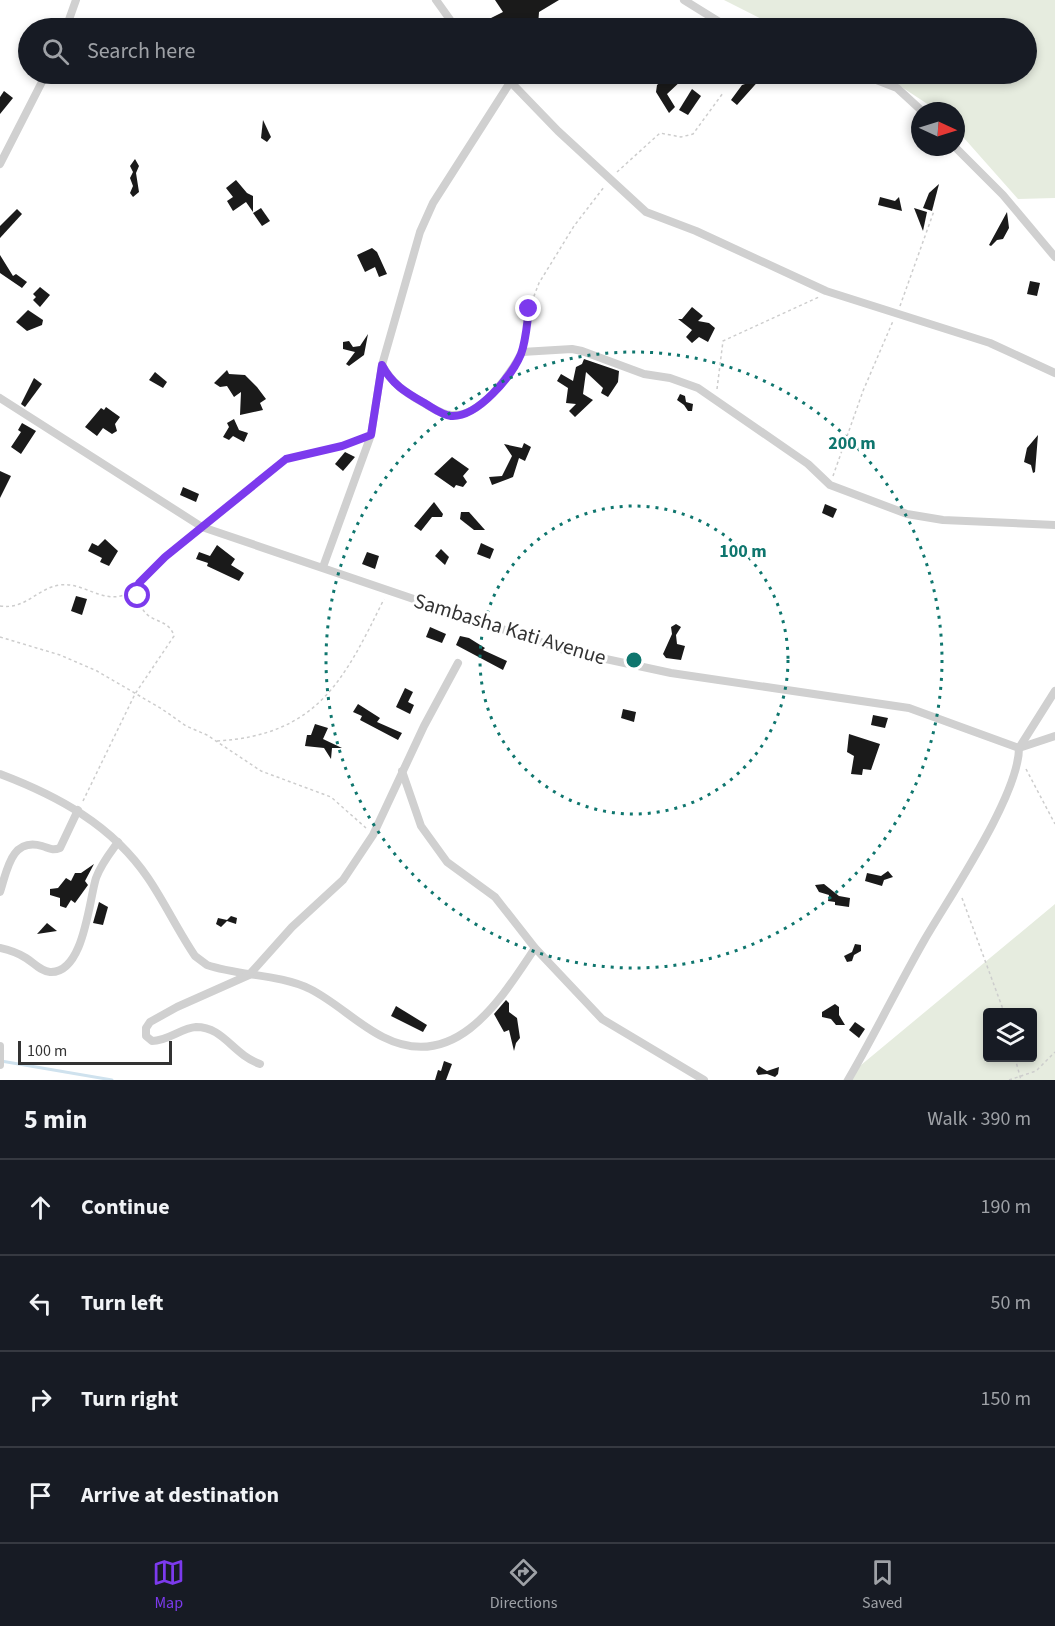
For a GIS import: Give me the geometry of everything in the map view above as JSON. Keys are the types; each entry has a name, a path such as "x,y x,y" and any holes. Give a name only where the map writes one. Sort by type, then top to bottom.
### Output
{"street":[{"path":"70,18 76,0"},
{"path":"436,0 449,18"},
{"path":"684,0 713,18"},
{"path":"0,164 41,84"},
{"path":"323,567 371,435 382,365 413,253 429,213 509,84"},
{"path":"514,84 558,131 646,212 659,219 696,231 826,291 990,343 1055,373"},
{"path":"887,84 897,88 912,102"},
{"path":"965,156 1003,195 1055,257"},
{"path":"382,365 388,377 407,393 450,416 472,411 500,387 512,372 522,352 582,351 644,374 683,381 717,399 763,435 807,464 830,485 925,518 1055,525"},
{"name":"Sambasha Kati Avenue","path":"0,398 202,527 587,656 671,673 909,708 1019,748"},
{"path":"260,1064 247,1059 223,1037 205,1028 193,1027 159,1041 152,1041 146,1036 146,1028 150,1022 249,975 292,927 343,880 373,835 402,771 458,663"},
{"path":"848,1080 998,813 1019,758 1019,748 1055,691"},
{"path":"1019,748 1055,736"},
{"path":"402,771 422,826 432,844 461,874 501,903 535,948 602,1019 704,1080"},
{"path":"0,774 56,797 78,810 118,842 149,879 195,956 207,965 307,988 384,1037 409,1046 431,1047 458,1037 477,1023 500,998 535,948"},
{"path":"0,892 10,860 16,850 30,845 55,850 60,848 78,810"},
{"path":"0,948 16,953 43,970 51,972 61,970 68,964 83,935 97,876 118,842"},
{"path":"0,1046 0,1065"}],"path":[{"path":"522,352 529,309 538,283 574,226 610,179 660,133 681,136 693,134 723,93"},
{"path":"830,485 863,391 913,274 934,211"},
{"path":"717,399 723,341 808,304 826,291"},
{"path":"0,606 24,604 47,588 60,585 74,585 110,598 124,595 165,557 286,459 342,446 371,435"},
{"path":"78,810 135,694 174,636 170,629 143,612 139,604 139,583"},
{"path":"216,741 267,732 293,721 318,704 342,679 352,664 388,590"},
{"path":"0,637 79,663 186,726 216,741 261,771 331,797 373,835"},
{"path":"1019,758 1042,794 1055,824"},
{"path":"957,886 1003,1008"},
{"path":"1009,1080 1036,1071 1055,1052"},
{"path":"1016,1062 1021,1080"}],"shaded area":[{"path":"724,0 1055,0 1055,198 1018,199 965,139 965,102 924,102 897,84 1037,84 1037,18 759,18"},
{"path":"1055,904 1055,1080 843,1080"}],"building":[{"path":"495,0 559,0 539,12 539,18 491,18 503,12"},
{"path":"678,84 667,94 675,107 669,113 656,92 657,85"},
{"path":"756,84 737,105 731,100 742,85"},
{"path":"692,89 701,96 688,115 679,110"},
{"path":"4,91 13,98 0,114 0,97"},
{"path":"263,120 271,137 267,142 261,138"},
{"path":"135,159 139,166 136,173 139,192 133,197 130,193 133,186 130,178 133,172 130,166"},
{"path":"236,180 247,193 253,196 253,212 246,202 233,211 227,201 233,197 226,188"},
{"path":"939,184 932,211 923,208 929,193"},
{"path":"880,197 895,201 899,197 902,211 878,205"},
{"path":"261,208 270,221 262,226 253,213"},
{"path":"914,208 927,212 923,231"},
{"path":"17,209 22,214 0,238 0,226"},
{"path":"1007,212 1009,228 1003,239 989,245"},
{"path":"372,248 377,252 387,274 379,277 375,267 365,272 357,255"},
{"path":"0,255 13,276 16,274 27,282 22,288 0,273"},
{"path":"1030,281 1040,283 1037,296 1027,294"},
{"path":"40,287 50,295 40,307 33,300 36,297 33,294"},
{"path":"692,307 703,316 698,321 709,323 715,328 708,342 699,337 692,343 686,337 692,330 678,319 682,319"},
{"path":"28,310 43,320 42,325 27,331 16,322"},
{"path":"368,334 364,355 349,366 346,364 355,352 343,349 343,342 349,341 353,347 360,346"},
{"path":"584,359 619,371 618,382 608,397 601,393 603,388 586,372 583,394 593,400 575,417 569,411 576,404 566,403 568,388 557,381 561,374 573,381 576,367 582,364"},
{"path":"227,370 229,374 245,375 257,387 266,399 260,403 263,410 240,415 241,392 234,397 227,386 220,387 214,383"},
{"path":"155,372 167,382 163,388 149,380"},
{"path":"34,378 42,384 25,407 21,404"},
{"path":"680,394 685,396 686,402 693,404 692,411 688,411 677,400"},
{"path":"106,407 120,417 115,424 117,431 112,434 103,428 97,436 85,427 101,408 104,410"},
{"path":"234,419 239,430 248,433 244,442 233,436 229,440 223,437 229,427 227,423"},
{"path":"22,423 36,431 21,454 11,447 21,432 18,430"},
{"path":"1038,435 1035,472 1033,473 1031,465 1024,462 1027,448"},
{"path":"524,443 531,447 525,461 519,458 513,477 492,485 489,477 502,476 512,456 504,444 522,448"},
{"path":"345,452 355,457 343,471 335,464"},
{"path":"452,457 469,469 463,476 467,482 463,487 456,485 454,488 434,474"},
{"path":"0,471 11,476 0,498"},
{"path":"183,487 199,494 196,502 180,495"},
{"path":"434,502 443,514 442,517 432,517 421,531 414,526"},
{"path":"825,504 837,509 833,518 822,513"},
{"path":"461,512 469,512 485,530 474,530 460,519"},
{"path":"105,539 118,551 109,566 100,562 102,558 88,551 92,543 98,546"},
{"path":"481,543 494,549 490,559 477,554"},
{"path":"217,545 235,559 231,565 244,573 239,581 207,566 208,563 196,559 199,552 210,556"},
{"path":"441,549 449,557 445,565 435,556"},
{"path":"367,552 379,556 375,569 362,564"},
{"path":"76,596 87,599 82,615 71,611"},
{"path":"676,624 681,627 676,635 677,644 685,646 681,660 666,658 663,654 672,634 671,627"},
{"path":"430,627 446,634 442,643 426,637"},
{"path":"460,636 469,638 485,648 483,650 507,661 503,670 456,645"},
{"path":"405,688 413,692 408,702 414,705 410,714 396,707"},
{"path":"358,704 380,718 377,722 402,733 398,740 360,720 362,716 353,712"},
{"path":"623,709 636,712 634,722 621,718"},
{"path":"873,715 888,718 885,728 871,725"},
{"path":"315,724 328,728 323,739 342,748 332,748 331,759 324,748 305,746 307,735 311,735"},
{"path":"849,734 880,744 871,770 863,769 862,775 851,774 854,756 847,752"},
{"path":"94,864 85,881 88,885 75,903 71,900 66,908 60,906 60,898 50,895 50,889 58,888 66,878 71,881 75,873 81,873"},
{"path":"888,871 893,877 884,880 882,886 865,881 867,873 881,876"},
{"path":"824,884 839,896 850,898 849,907 835,905 835,902 828,901 829,895 819,892 815,885"},
{"path":"99,902 108,907 103,925 93,923"},
{"path":"231,916 237,918 236,924 227,921 221,927 216,924 218,918 227,920"},
{"path":"47,923 57,931 37,934"},
{"path":"855,944 861,945 861,951 854,955 852,961 847,962 844,956 852,952"},
{"path":"506,1000 509,1003 509,1012 517,1018 520,1038 514,1051 509,1030 504,1032 494,1014"},
{"path":"835,1004 839,1007 839,1015 845,1025 836,1025 831,1019 822,1017 822,1012"},
{"path":"396,1006 427,1025 423,1032 391,1016"},
{"path":"855,1022 865,1029 859,1038 849,1030"},
{"path":"444,1061 452,1064 446,1080 435,1080 438,1070 441,1071"},
{"path":"759,1066 767,1071 779,1067 778,1074 775,1077 767,1074 758,1075 756,1071"}],"waterway":[{"path":"1,1061 112,1080"}],"route":[{"path":"138,596 139,583 152,569 286,459 342,446 371,435 375,416 375,394 382,365 396,386 439,412 450,416 472,411 500,387 512,372 522,352 529,309"}]}
